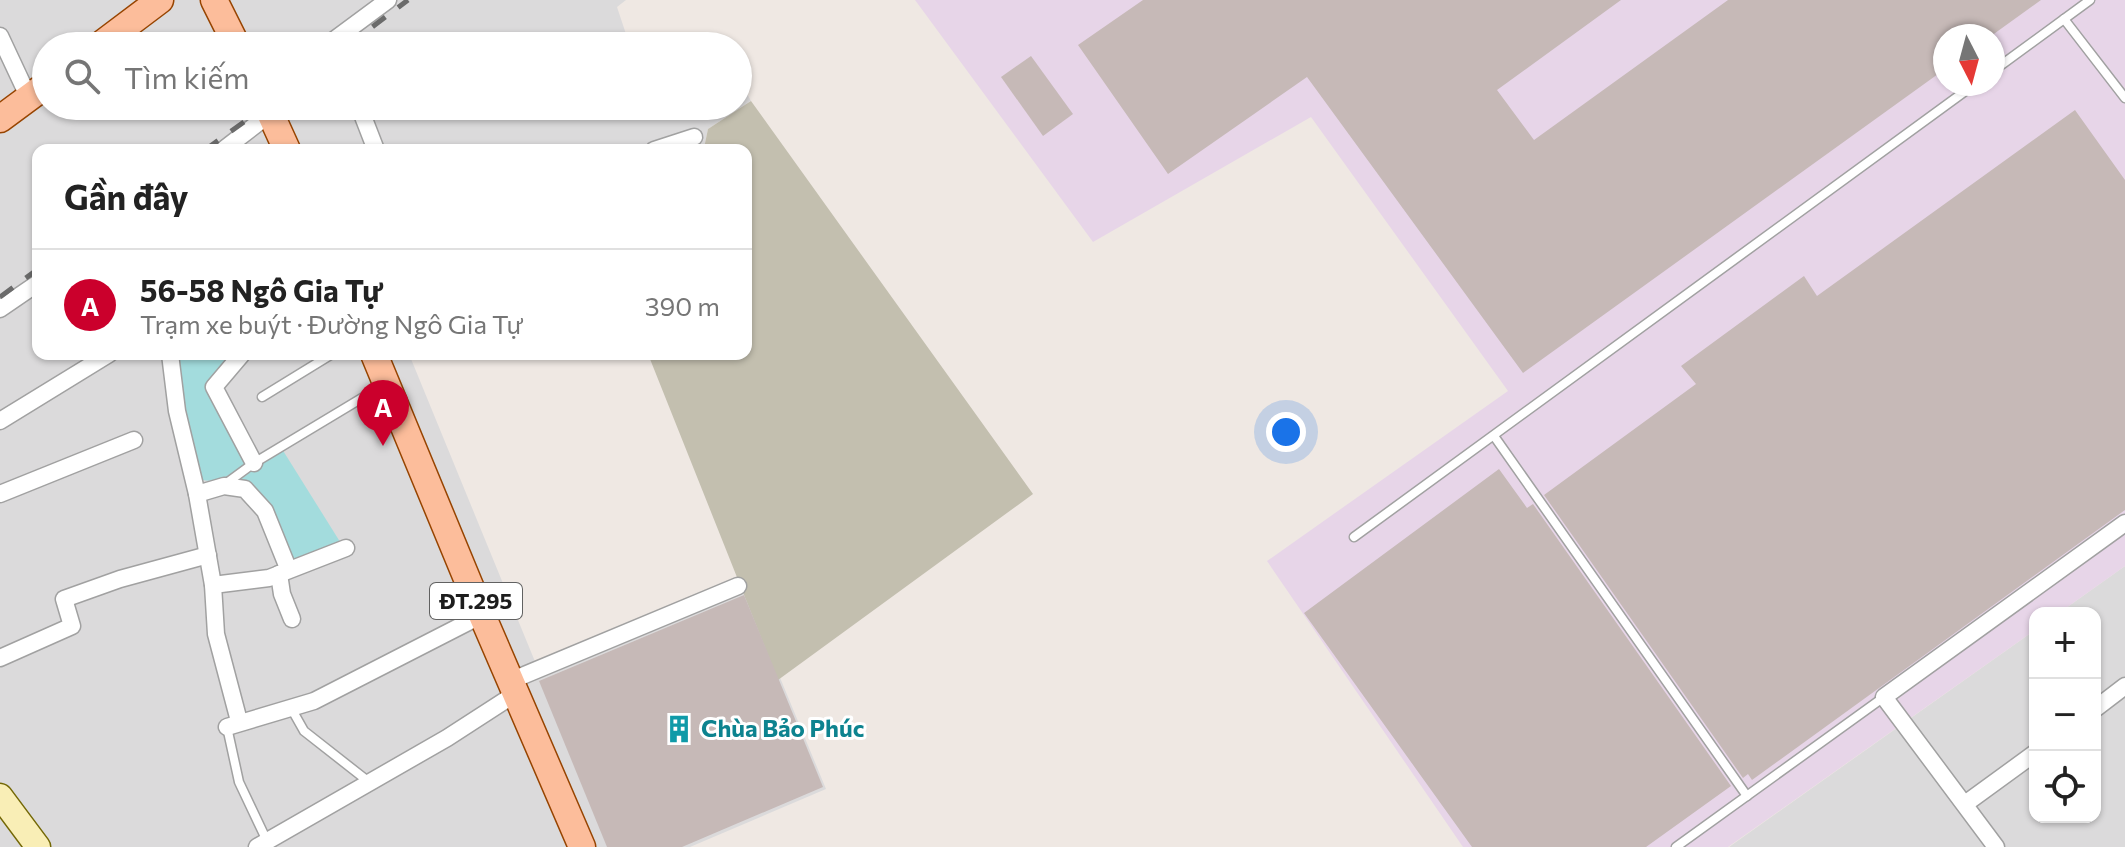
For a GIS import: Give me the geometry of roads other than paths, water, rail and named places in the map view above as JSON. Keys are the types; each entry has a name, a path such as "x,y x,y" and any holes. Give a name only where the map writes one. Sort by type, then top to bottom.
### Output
{"main road":[{"path":"118,32 160,0"},
{"path":"214,0 230,32"},
{"path":"0,119 32,96"},
{"path":"274,120 284,144"},
{"name":"ĐT.295","path":"377,360 579,846"}],"street":[{"path":"345,32 388,0"},
{"path":"0,36 32,83"},
{"path":"230,144 258,120"},
{"path":"364,120 374,144"},
{"path":"672,144 694,137"},
{"path":"0,309 32,287"},
{"path":"0,421 99,360"},
{"path":"171,360 177,411 208,555 216,634 233,724 314,701 482,615"},
{"path":"237,360 214,387 254,463"},
{"path":"0,494 134,440"},
{"path":"197,494 224,486 245,489 265,511 283,571 282,594 292,619"},
{"path":"1996,847 1884,697 2125,523"},
{"path":"213,585 283,571 346,548"},
{"path":"0,658 72,626 64,599 120,579 208,555"},
{"path":"262,844 447,738 513,688 738,586"},
{"path":"2101,704 2125,686"},
{"path":"1965,804 2029,757"},
{"path":"1,798 38,847"}],"lane":[{"path":"2005,62 2090,0"},
{"path":"2064,19 2125,98"},
{"path":"1354,537 1959,96"},
{"path":"262,397 322,360"},
{"path":"224,486 254,463 387,384"},
{"path":"1494,436 1747,796"},
{"path":"1676,847 1884,697"},
{"path":"291,708 304,731 370,782"},
{"path":"233,724 239,782 262,844"}],"water":[{"path":"176,360 228,360 208,386 249,462 218,480 197,478"},
{"path":"282,449 342,545 294,563 238,481"}],"railway":[{"path":"366,32 408,0"},
{"path":"213,144 247,120"},
{"path":"0,297 32,273"}],"place":[{"name":"56-58 Ngô Gia Tự","path":"383,446"},
{"name":"Chùa Bảo Phúc","path":"679,729"}]}
